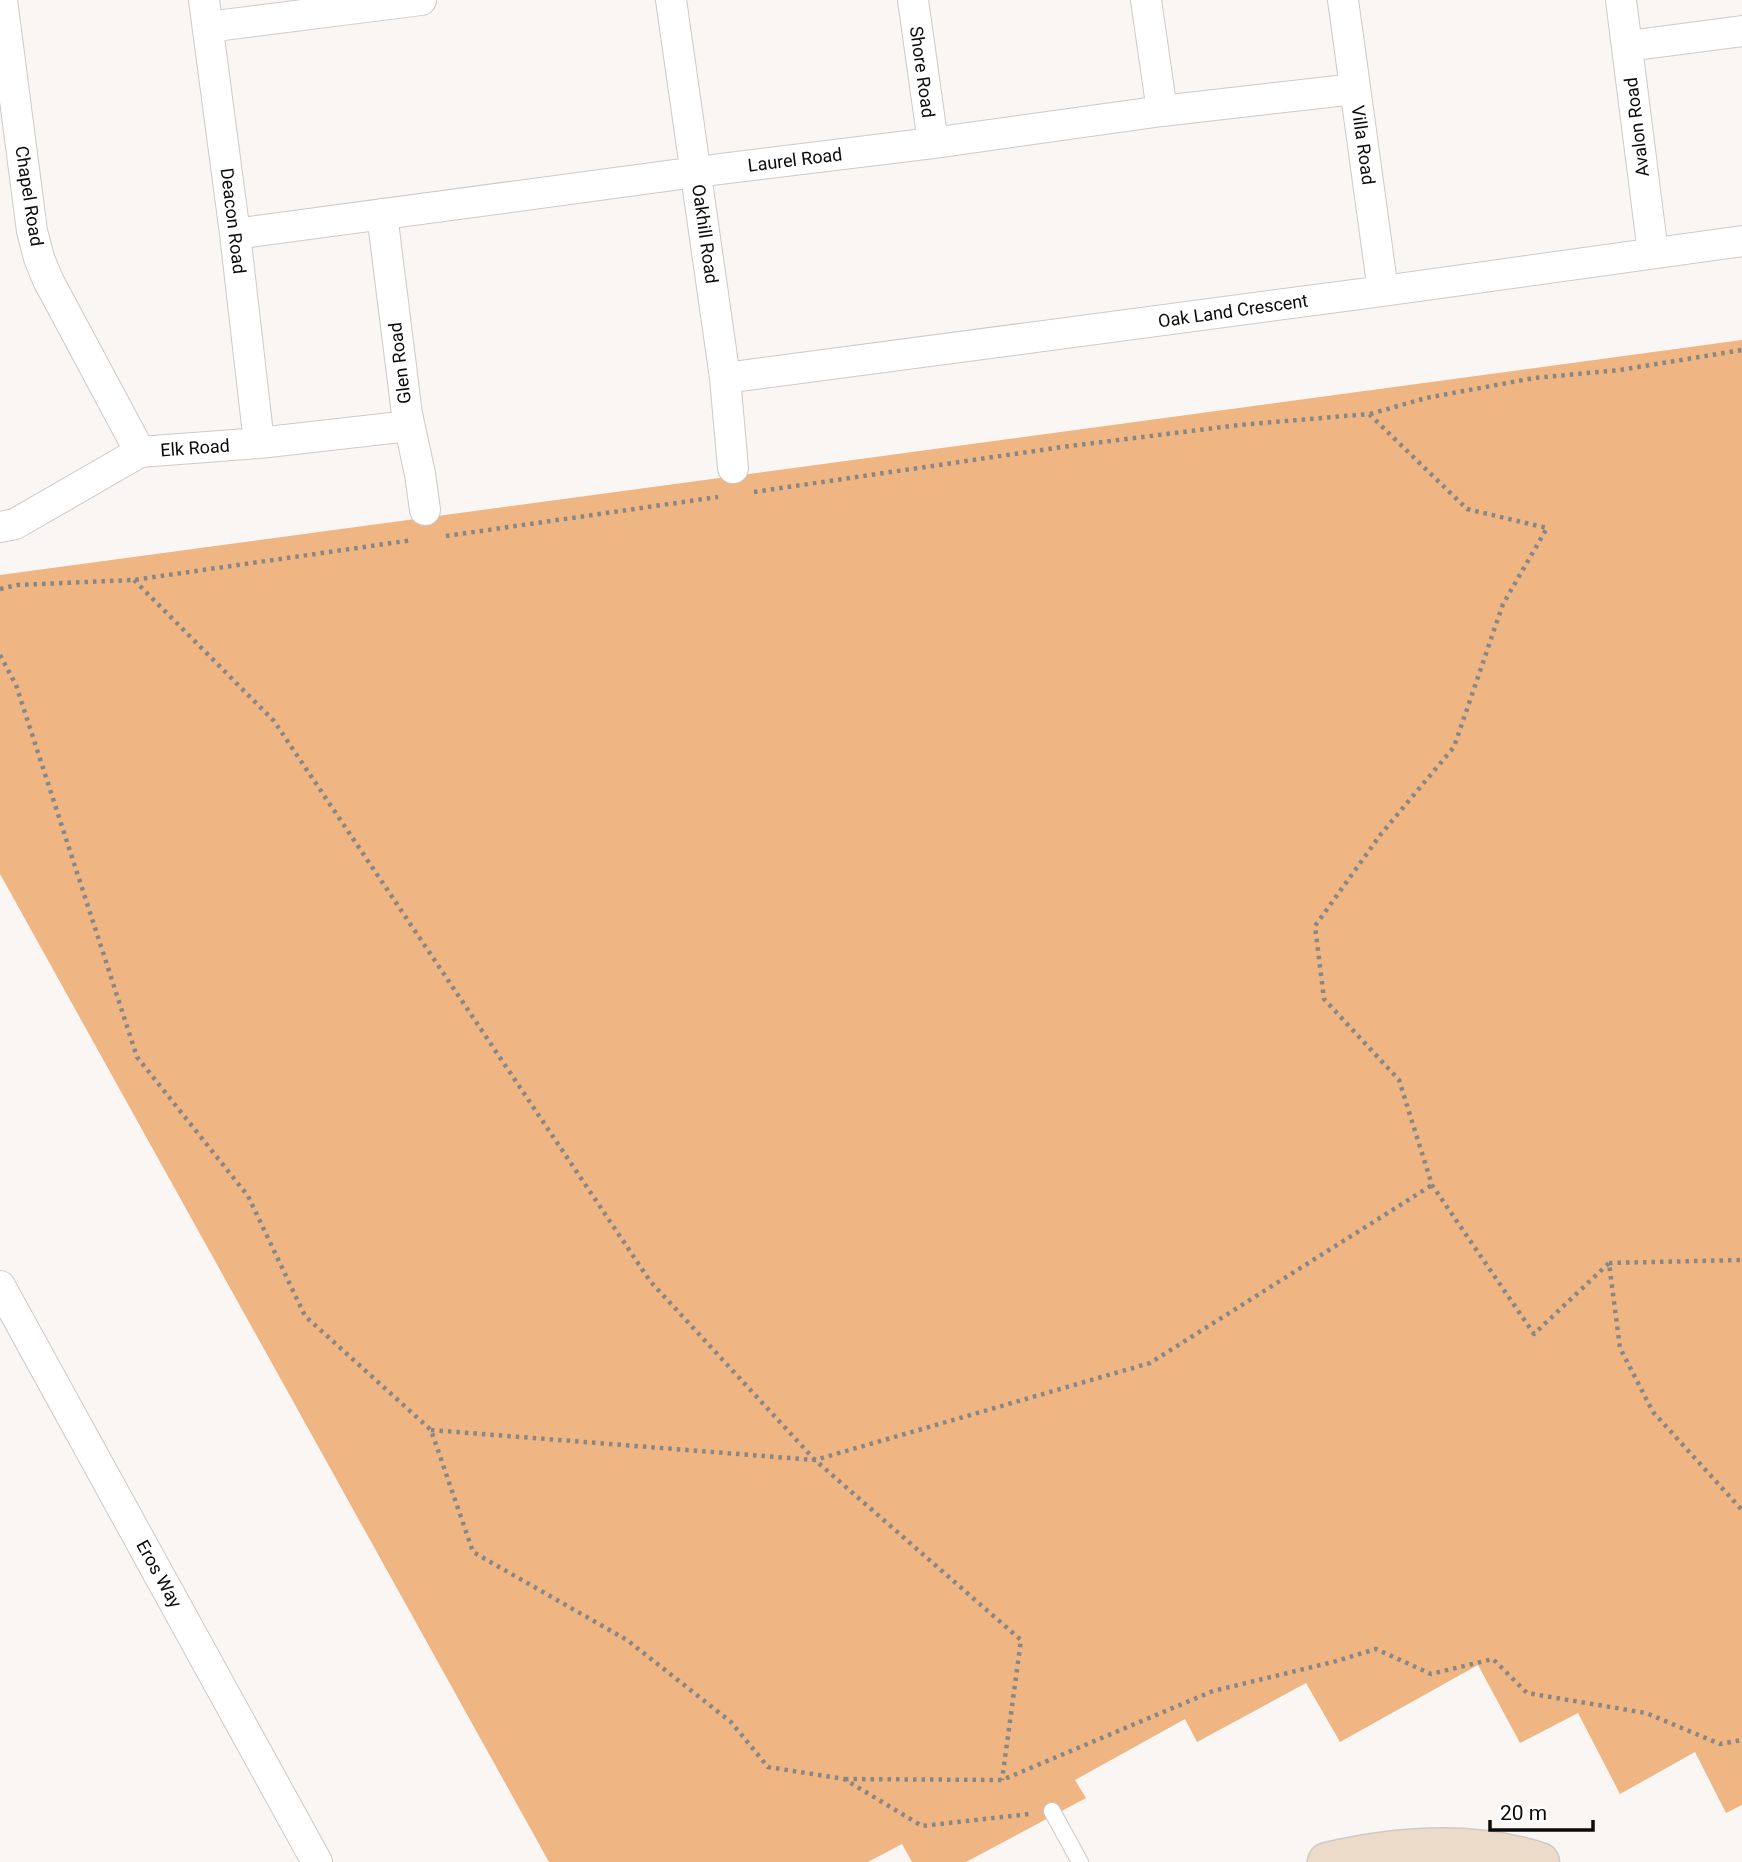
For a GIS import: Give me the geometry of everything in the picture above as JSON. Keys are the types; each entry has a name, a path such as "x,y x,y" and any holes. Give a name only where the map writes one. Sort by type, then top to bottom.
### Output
{"street":[{"name":"Chapel Road","path":"2,0 32,231 39,258 48,280 140,452"},
{"path":"206,14 421,0"},
{"name":"Oakhill Road","path":"671,0 725,378 733,468"},
{"name":"Shore Road","path":"913,0 933,143"},
{"path":"1146,0 1162,111"},
{"name":"Villa Road","path":"1343,0 1383,291"},
{"name":"Avalon Road","path":"1621,0 1653,253"},
{"name":"Deacon Road","path":"206,14 259,443"},
{"path":"1628,46 1742,31"},
{"name":"Laurel Road","path":"235,233 1162,111 1355,89"},
{"name":"Glen Road","path":"383,215 409,426 430,524"},
{"name":"Oak Land Crescent","path":"725,378 1742,241"},
{"name":"Elk Road","path":"0,527 15,524 140,452 259,443 409,426"},
{"name":"Eros Way","path":"0,1286 317,1862"},
{"path":"1327,1862 1362,1854 1420,1847 1517,1854 1540,1862"}],"lane":[{"path":"1052,1811 1080,1862"}],"path":[{"path":"750,493 1062,446 1239,425 1369,414 1426,398 1534,378 1620,370 1742,351"},
{"path":"1369,414 1467,509 1547,528 1503,604 1454,747 1381,834 1315,926 1324,999 1399,1080 1433,1185 1534,1334 1609,1263 1742,1260"},
{"path":"430,524 723,496"},
{"path":"0,589 17,585 133,580 421,539"},
{"path":"133,580 274,721 650,1281 815,1460 1021,1640 1002,1780"},
{"path":"0,655 16,685 137,1057 248,1196 305,1316 431,1430 473,1552 627,1640 731,1722 768,1767 844,1779 1002,1780 1213,1691 1376,1649 1431,1674 1493,1659 1527,1693 1646,1713 1720,1744 1742,1741"},
{"path":"431,1430 815,1460 1150,1363 1433,1185"},
{"path":"1609,1263 1620,1348 1653,1412 1742,1510"},
{"path":"844,1779 922,1826 1052,1811"}],"shaded area":[{"path":"1742,340 1742,1805 1726,1813 1695,1752 1620,1794 1578,1713 1520,1743 1478,1665 1340,1742 1306,1683 1197,1742 1185,1719 1075,1780 1086,1798 966,1862 912,1862 902,1844 868,1862 549,1862 0,874 0,575"}]}
